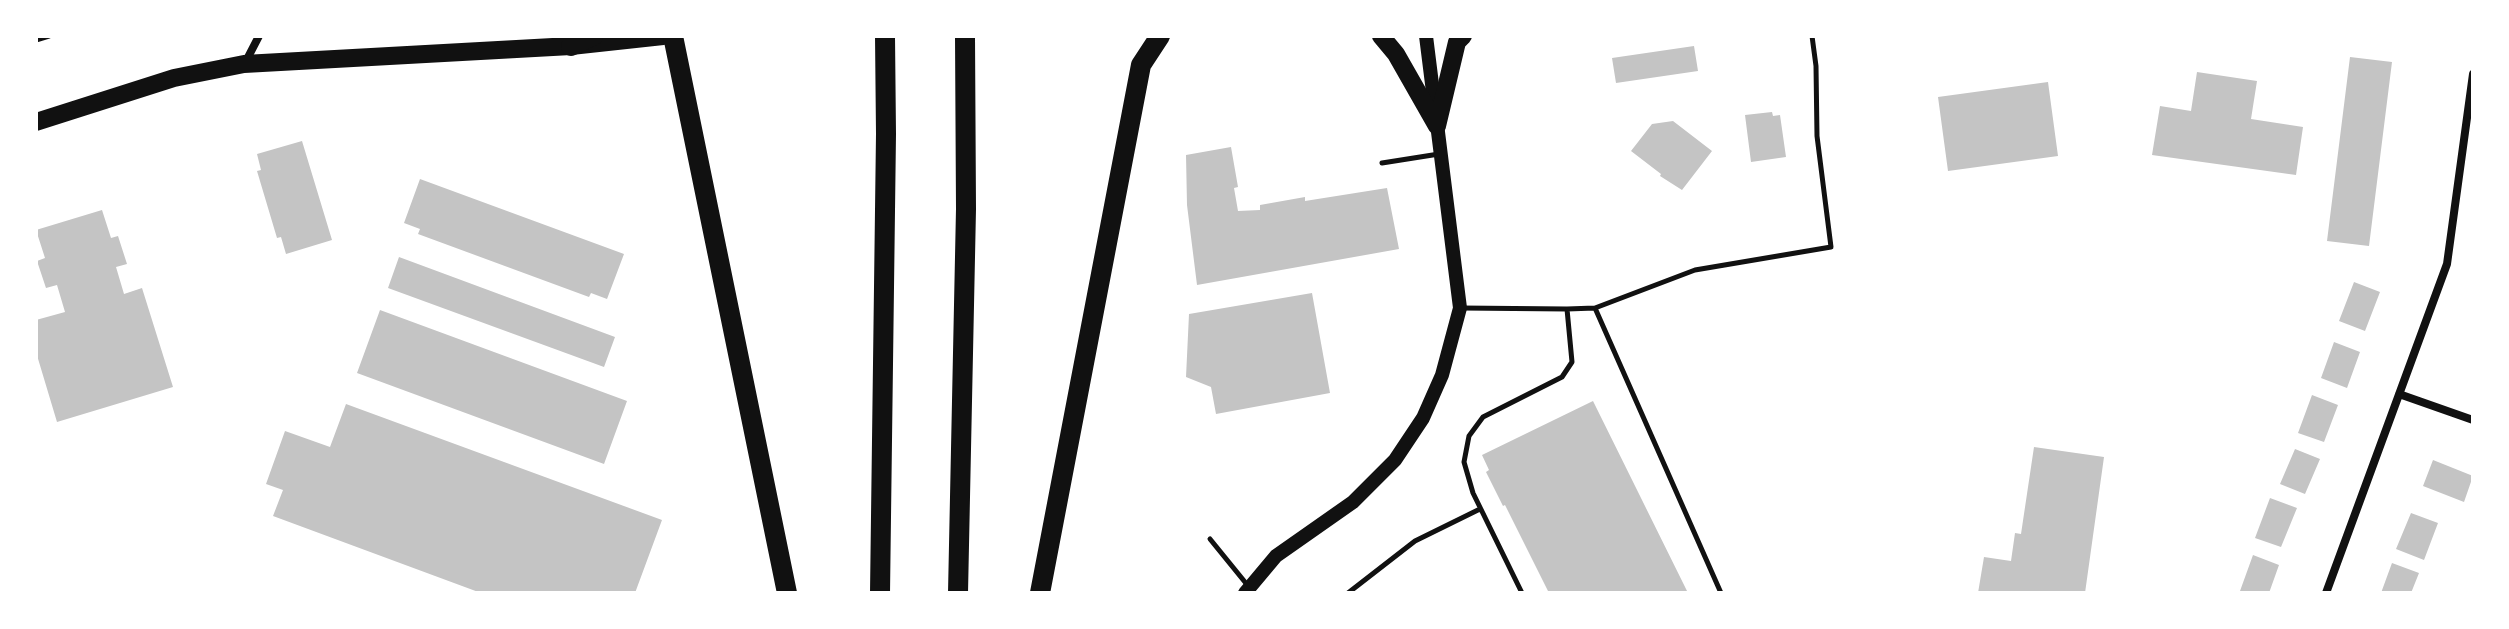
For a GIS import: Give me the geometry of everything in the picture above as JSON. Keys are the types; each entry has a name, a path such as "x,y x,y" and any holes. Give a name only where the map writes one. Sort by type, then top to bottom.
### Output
{"highway":[{"path":"571,46 593,36"},
{"path":"673,36 787,593"},
{"path":"880,593 885,36"},
{"path":"958,593 966,209 965,36"},
{"path":"1040,593 1141,65 1160,36"}],"main road":[{"path":"36,122 174,78 244,64 571,46 663,36"},
{"path":"1381,36 1396,54 1437,126"},
{"path":"1437,126 1457,42 1463,36"}],"street":[{"path":"244,64 259,36"},
{"path":"1248,590 1276,556 1353,502 1395,460 1423,418 1442,375 1460,308 1426,36"},
{"path":"2326,593 2447,264 2473,74"},
{"path":"2399,394 2473,420"}],"lane":[{"path":"36,40 49,36"},
{"path":"1460,308 1595,308 1695,270 1831,247 1817,136 1816,66 1812,36"},
{"path":"1382,163 1440,154"},
{"path":"1595,308 1721,593"},
{"path":"1522,593 1480,509 1464,462 1469,436 1483,417 1562,377 1572,362 1567,309"},
{"path":"1348,593 1415,541 1480,509"},
{"path":"1210,539 1248,590"}],"building":[{"path":"1694,46 1698,71 1616,83 1612,58"},
{"path":"2350,57 2392,62 2369,246 2327,241"},
{"path":"2197,72 2257,81 2251,119 2303,127 2296,175 2152,155 2160,106 2191,111"},
{"path":"2048,82 2058,156 1948,171 1938,97"},
{"path":"1772,112 1773,116 1780,115 1786,157 1751,162 1745,115"},
{"path":"1673,121 1712,151 1682,190 1631,151 1652,124"},
{"path":"302,141 332,240 286,254 281,237 277,238 257,171 261,170 257,154"},
{"path":"1231,147 1238,187 1234,188 1238,211 1260,210 1260,205 1305,197 1305,201 1387,188 1399,249 1197,285 1187,205 1186,155"},
{"path":"420,179 624,254 607,299 591,293 589,297 418,234 420,229 404,223"},
{"path":"102,210 111,238 118,236 127,264 116,267 124,294 142,288 173,387 57,422 36,352 36,320 65,312 57,285 46,288 37,261 45,258 36,230"},
{"path":"399,257 615,337 604,367 388,288"},
{"path":"2354,282 2380,292 2365,331 2339,321"},
{"path":"1312,293 1330,393 1216,414 1211,387 1186,377 1189,314"},
{"path":"380,310 627,401 604,464 357,373"},
{"path":"2334,342 2360,352 2347,388 2321,378"},
{"path":"2312,395 2338,405 2324,442 2298,433"},
{"path":"1593,401 1688,593 1549,593 1486,472 1489,470 1482,455"},
{"path":"346,404 662,520 635,593 481,593 273,516 283,490 266,484 285,431 330,447"},
{"path":"2034,447 2104,457 2085,593 1978,593 1984,557 2011,561 2015,533 2021,534"},
{"path":"2295,449 2320,459 2305,494 2280,484"},
{"path":"2433,460 2473,476 2464,502 2423,486"},
{"path":"2270,498 2297,508 2281,547 2255,538"},
{"path":"2411,513 2438,523 2424,560 2396,549"},
{"path":"2253,555 2279,565 2269,593 2240,591"},
{"path":"2392,563 2419,573 2411,593 2381,593"}]}
